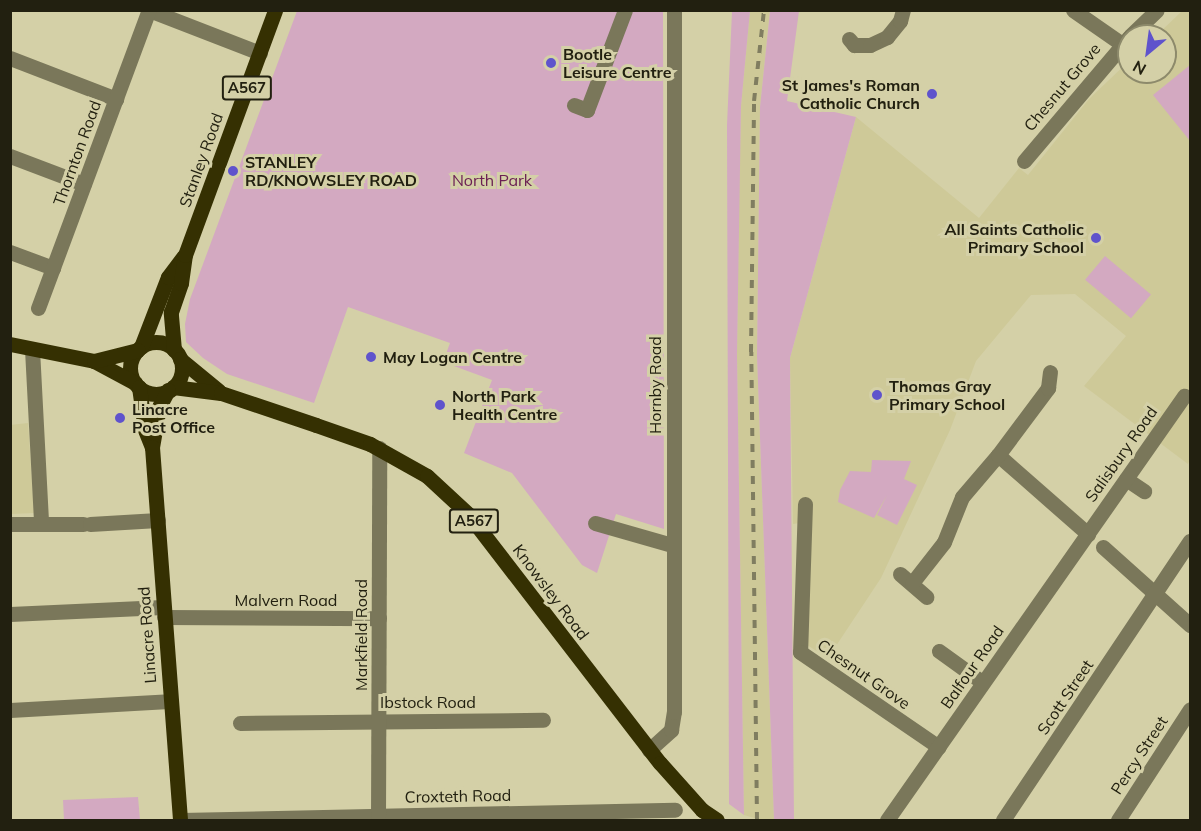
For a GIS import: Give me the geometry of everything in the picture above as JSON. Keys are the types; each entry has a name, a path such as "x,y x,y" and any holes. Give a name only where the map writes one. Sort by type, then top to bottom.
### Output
{"main road":[{"name":"Stanley Road","path":"177,354 171,312 180,284 185,255 275,10"},
{"name":"Stanley Road","path":"140,348 168,277 185,255"},
{"path":"10,344 94,362 155,394 171,389 180,376 177,354 156,343 94,362"},
{"path":"137,385 130,367 140,348"},
{"name":"Knowsley Road","path":"177,354 221,393"},
{"name":"Linacre Road","path":"137,385 145,430 152,447"},
{"name":"Knowsley Road","path":"171,389 221,393 379,448 427,476 468,514 649,750 702,810 717,820"},
{"name":"Linacre Road","path":"171,389 159,407 152,447 169,701 180,820"}],"street":[{"path":"574,105 587,110 625,10"},
{"name":"Hornby Road","path":"649,750 670,730 674,712 672,545 674,10"},
{"path":"849,39 854,45 870,45 887,37 900,21 903,10"},
{"path":"1073,10 1117,34"},
{"name":"Chesnut Grove","path":"1143,24 1158,10"},
{"path":"149,11 260,52"},
{"name":"Thornton Road","path":"38,308 149,11"},
{"name":"Chesnut Grove","path":"1024,161 1117,51"},
{"path":"10,58 116,99"},
{"path":"10,156 84,184"},
{"path":"10,252 53,268"},
{"path":"32,349 41,523"},
{"path":"912,583 944,542 962,497 998,455 1048,388 1050,372"},
{"name":"Salisbury Road","path":"1088,534 1184,396"},
{"name":"Markfield Road","path":"378,818 379,448"},
{"path":"998,455 1088,534"},
{"path":"1126,479 1144,491"},
{"name":"Chesnut Grove","path":"804,504 800,652 939,747"},
{"path":"10,524 86,524 158,520"},
{"path":"595,523 672,545"},
{"name":"Balfour Road","path":"887,820 1088,534"},
{"name":"Scott Street","path":"1003,820 1191,541"},
{"path":"1103,547 1191,625"},
{"path":"900,574 926,597"},
{"name":"Malvern Road","path":"10,614 163,612 194,617 379,618"},
{"path":"939,651 982,682"},
{"path":"10,710 169,701"},
{"name":"Percy Street","path":"1118,820 1191,709"},
{"name":"Ibstock Road","path":"240,723 543,720"},
{"path":"675,815 677,783"},
{"name":"Croxteth Road","path":"180,820 675,815"}],"shaded area":[{"path":"770,10 760,107 757,356 774,820 761,820 744,815 737,354 741,106 750,11"},
{"name":"Thomas Gray Primary School","path":"1182,11 1190,11 1190,459 1188,464 1084,386 1126,336 1075,294 1031,295 976,361 950,430 881,578 828,658 807,645 812,521 793,524 790,358 856,117 979,218 1019,168 1028,175 1089,99 1117,72 1117,84 1177,84 1177,24 1168,24"},
{"path":"28,423 34,513 11,514 10,425"}],"green space":[{"name":"North Park","path":"297,11 663,11 664,529 616,514 597,573 582,565 512,473 464,453 492,380 443,362 450,343 348,307 314,403 227,374 203,358 186,342 185,324 190,299"},
{"path":"732,11 750,11 741,106 737,354 744,815 729,804 727,125"},
{"path":"770,11 799,11 787,101 856,117 790,358 794,820 774,820 757,356 760,107"},
{"path":"1190,65 1190,141 1153,95 1167,84 1177,84 1177,76"},
{"path":"1105,256 1151,295 1131,318 1085,280"},
{"path":"872,460 911,461 904,479 917,485 897,525 877,515 887,495 874,518 838,502 840,490 850,471 871,472"},
{"path":"138,797 140,820 64,820 63,800"}],"railway":[{"path":"757,820 751,352 754,101 764,10"}],"place":[{"name":"Bootle Leisure Centre","path":"551,63"},
{"name":"St James's Roman Catholic Church","path":"932,94"},
{"name":"STANLEY RD/KNOWSLEY ROAD","path":"233,171"},
{"name":"All Saints Catholic Primary School","path":"1096,238"},
{"name":"May Logan Centre","path":"371,357"},
{"name":"Thomas Gray Primary School","path":"877,395"},
{"name":"North Park Health Centre","path":"440,405"},
{"name":"Linacre Post Office","path":"120,418"}]}
